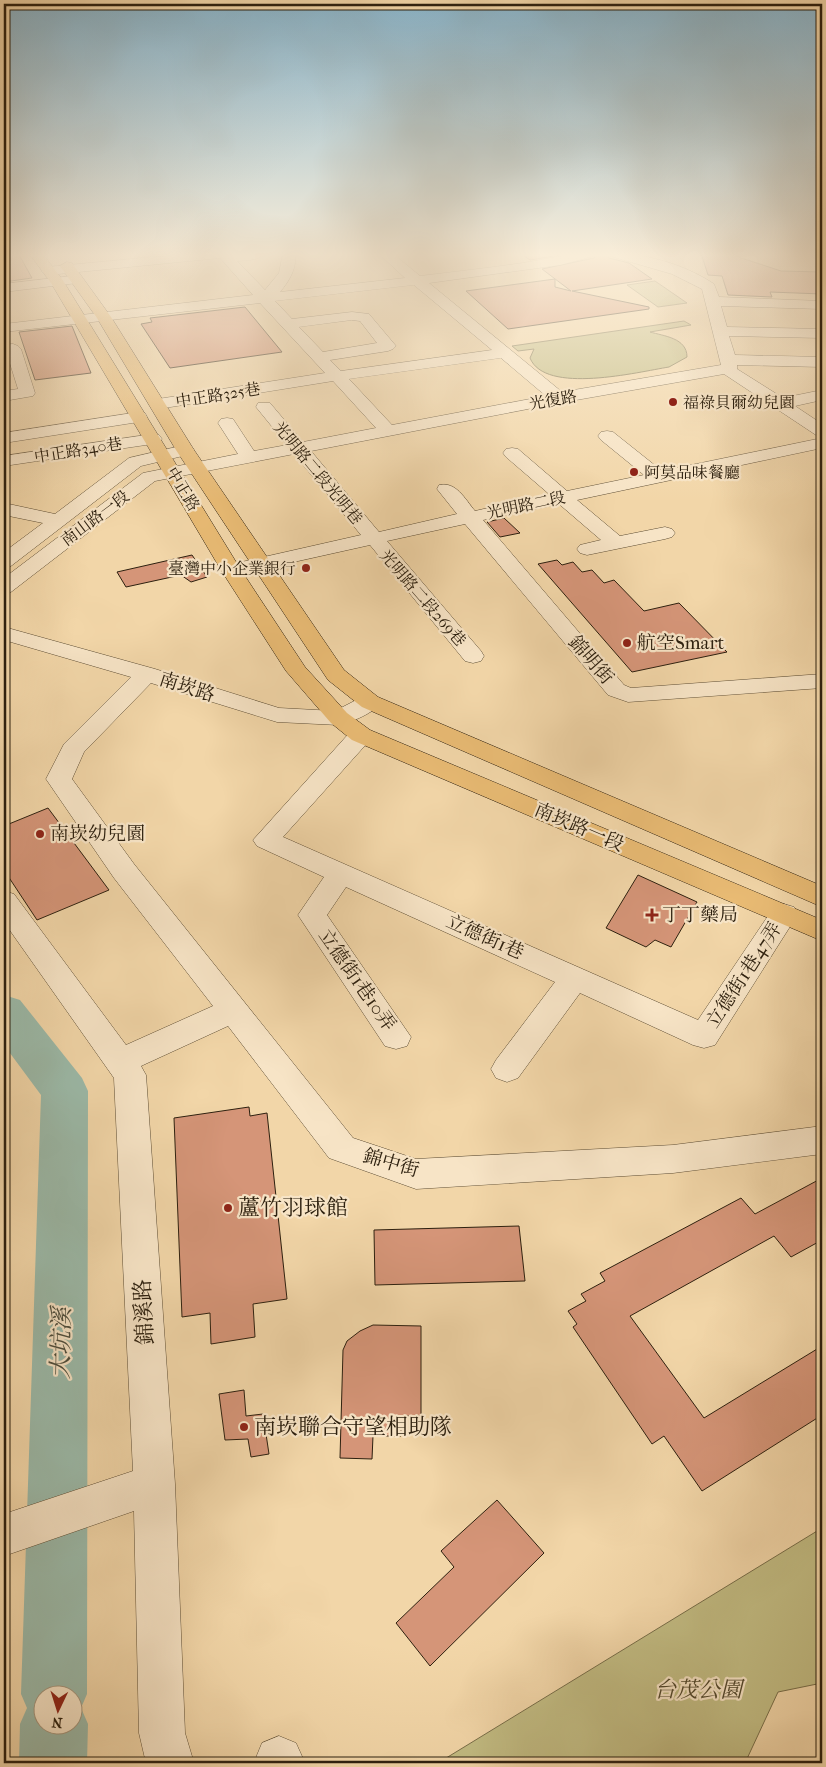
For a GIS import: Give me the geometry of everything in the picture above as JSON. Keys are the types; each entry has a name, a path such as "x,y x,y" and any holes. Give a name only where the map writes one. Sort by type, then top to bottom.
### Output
{"main road":[{"name":"中正路","path":"89,335 231,570 297,671 339,718"},
{"name":"中正路","path":"115,335 196,468 336,674 370,702"},
{"name":"南崁路一段","path":"370,702 822,897"},
{"name":"南崁路一段","path":"339,718 360,734 822,931"}],"street":[{"path":"300,335 388,431"},
{"path":"320,357 388,346 379,335"},
{"path":"483,335 559,398"},
{"path":"720,335 727,364 780,404 820,444"},
{"path":"4,350 13,349 13,413 139,417"},
{"name":"中正路325巷","path":"158,404 337,376 504,353"},
{"name":"光復路","path":"196,468 727,364 822,362"},
{"path":"780,404 822,395"},
{"name":"光明路二段光明巷","path":"264,407 373,539"},
{"path":"227,423 249,458"},
{"path":"607,436 659,478"},
{"name":"光明路二段","path":"231,570 563,497 820,444"},
{"name":"南山路一段","path":"4,562 157,446 185,450"},
{"name":"中正路340巷","path":"4,461 157,446"},
{"path":"512,453 616,543"},
{"name":"南山路一段","path":"4,588 149,477 196,468"},
{"name":"錦明街","path":"446,489 616,690 628,695 822,681"},
{"path":"4,509 57,520"},
{"path":"588,549 665,533"},
{"name":"光明路二段269巷","path":"373,539 473,656"},
{"name":"南崁路","path":"4,633 147,674 277,715 339,718"},
{"name":"錦中街","path":"147,674 73,749 59,779 124,871 341,1148 416,1174 673,1159 822,1140"},
{"path":"339,718 370,702"},
{"name":"立德街1巷","path":"360,734 266,840 704,1036"},
{"name":"立德街1巷10弄","path":"341,874 312,915 396,1037"},
{"name":"錦溪路","path":"4,901 130,1075 154,1484 162,1733 170,1763"},
{"name":"立德街1巷47弄","path":"704,1036 784,914"},
{"path":"507,1069 575,977"},
{"path":"120,1062 233,1010"},
{"path":"4,1535 154,1484"}],"green space":[{"path":"585,335 662,335 679,342 686,351 687,357 669,367 615,376 572,378 554,376 539,369 530,358 534,349 518,351 512,346"},
{"name":"台茂公園","path":"822,1528 822,1683 778,1692 745,1763 438,1763"}],"building":[{"path":"20,335 76,335 91,373 35,380"},
{"path":"149,335 268,335 282,352 170,368"},
{"path":"504,518 520,533 500,537 487,522"},
{"path":"192,555 207,577 191,582 181,575 126,587 117,572"},
{"path":"557,560 562,565 573,562 582,572 592,570 604,583 614,580 644,611 679,603 727,652 632,672 538,564"},
{"name":"南崁幼兒園","path":"48,808 109,890 37,920 4,870 4,826"},
{"name":"丁丁藥局","path":"638,875 697,902 671,947 655,940 646,947 606,928"},
{"name":"蘆竹羽球館","path":"249,1107 250,1116 267,1113 287,1299 253,1304 255,1337 211,1344 210,1313 182,1317 174,1118"},
{"path":"822,1178 822,1240 791,1257 774,1236 630,1316 704,1418 822,1346 822,1415 702,1491 664,1436 652,1444 573,1327 577,1324 568,1311 586,1301 581,1294 605,1281 600,1273 741,1198 755,1214"},
{"path":"519,1226 525,1281 375,1285 374,1230"},
{"path":"373,1325 421,1326 421,1416 401,1416 401,1436 373,1436 372,1459 340,1458 343,1350 347,1341 360,1331"},
{"name":"南崁聯合守望相助隊","path":"244,1390 246,1416 263,1414 269,1454 251,1457 248,1439 225,1440 219,1394"},
{"path":"497,1500 544,1553 430,1666 396,1623 454,1567 441,1551"}],"waterway":[{"name":"大坑溪","path":"4,1012 65,1091 54,1684"},
{"name":"大坑溪","path":"53,1763 54,1734"}],"place":[{"name":"福祿貝爾幼兒園","path":"673,402"},
{"name":"阿莫品味餐廳","path":"634,472"},
{"name":"臺灣中小企業銀行","path":"306,568"},
{"name":"航空Smart","path":"627,643"},
{"name":"南崁幼兒園","path":"40,834"},
{"name":"丁丁藥局","path":"652,915"},
{"name":"蘆竹羽球館","path":"228,1208"},
{"name":"南崁聯合守望相助隊","path":"244,1427"}]}
